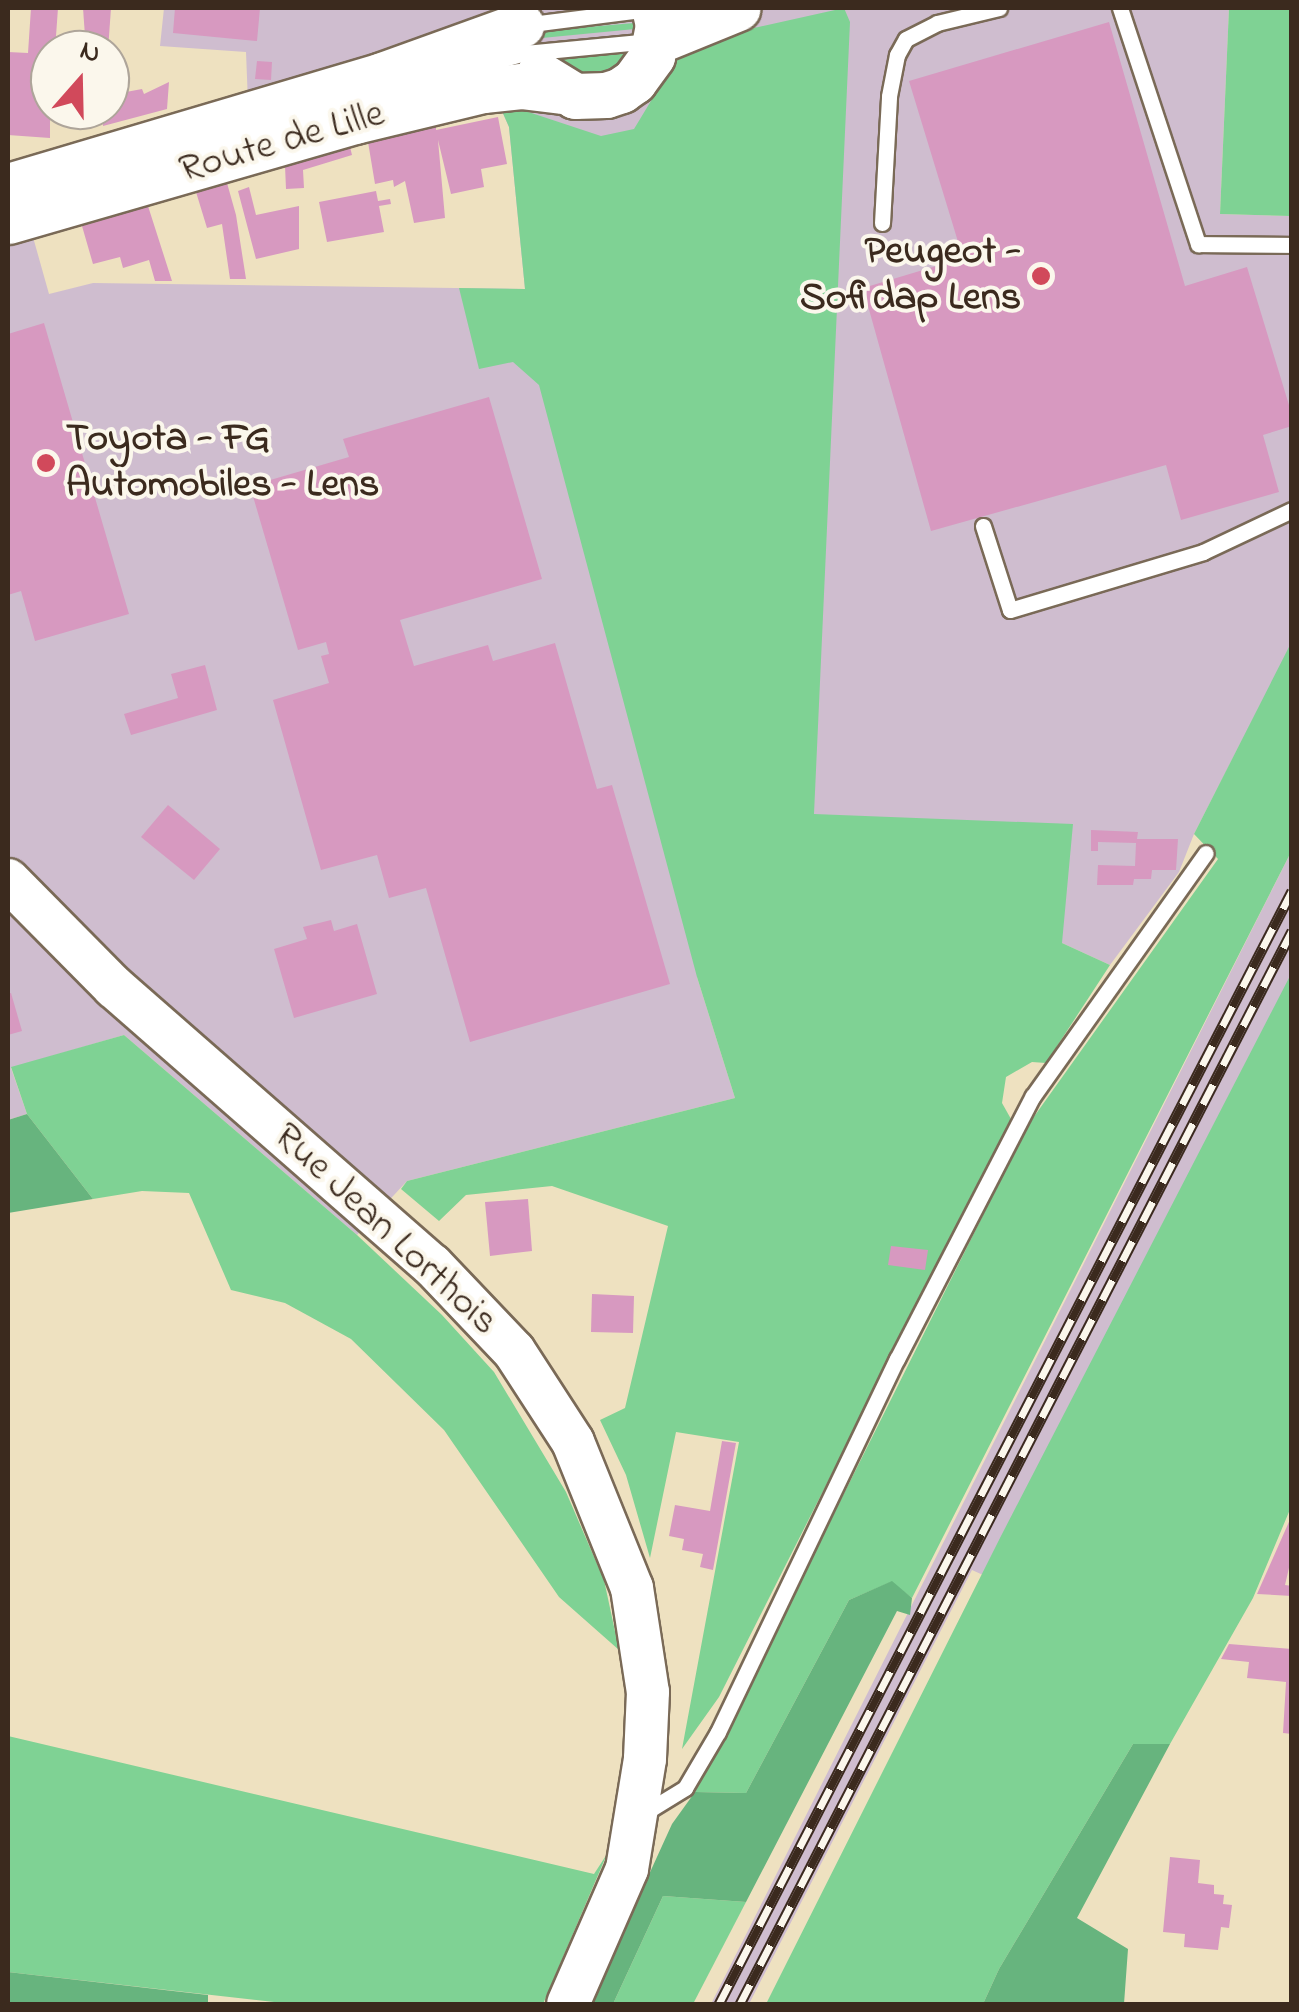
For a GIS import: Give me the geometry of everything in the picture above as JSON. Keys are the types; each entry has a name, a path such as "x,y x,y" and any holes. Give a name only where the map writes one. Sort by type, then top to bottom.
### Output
{"main road":[{"path":"656,16 738,8"},
{"name":"Route de Lille","path":"19,206 483,90 521,86 590,97 620,90 644,70 656,16"},
{"path":"523,29 545,81 560,91"},
{"name":"Route de Lille","path":"19,206 382,75 523,29"}],"street":[{"name":"Rue Jean Lorthois","path":"8,880 114,987 432,1265 514,1351 573,1442 632,1588 648,1692 638,1817 627,1869 568,2004"}],"lane":[{"path":"882,223 889,96 897,56 906,39 936,24 999,8"},
{"path":"1120,8 1198,244 1292,245"},
{"path":"523,29 656,16"},
{"path":"417,84 523,29 656,16"},
{"path":"19,206 360,102"},
{"path":"983,526 1010,610 1202,552 1292,510"},
{"path":"638,1817 684,1788 718,1732 897,1360 1033,1096 1206,853"}],"shaded area":[{"path":"164,8 1229,8 1220,214 1291,216 1291,645 1194,834 1179,872 1110,965 1062,943 697,977 735,1098 407,1181 357,1235 124,1035 11,1068 27,1114 8,1120 8,239 31,230 49,294 93,283 525,289 509,127 463,25 248,103 246,52 160,46"},
{"path":"1291,852 1291,976 983,1575 972,1570 749,2004 711,2004"}],"green space":[{"path":"844,8 850,22 814,814 1073,824 1062,943 1110,965 1046,1063 1032,1062 1006,1077 1002,1103 1011,1119 719,1697 682,1749 739,1442 676,1432 650,1558 626,1475 600,1420 625,1408 668,1226 552,1186 466,1195 439,1221 401,1189 407,1181 735,1098 697,977 539,385 513,362 479,369 459,288 525,289 509,127 498,102 601,136 634,129 686,43"},
{"path":"1229,8 1291,8 1291,216 1220,214"},
{"path":"634,23 635,29 542,38 542,31"},
{"path":"630,52 622,62 596,75 581,76 552,59"},
{"path":"1291,643 1291,852 912,1598 891,1582 849,1600 746,1793 695,1792 1028,1125 1218,859 1194,834"},
{"path":"1291,974 1291,1507 1253,1598 1170,1744 1133,1744 999,1969 983,2004 766,2004 1001,1536"},
{"path":"124,1035 357,1235 442,1315 494,1372 566,1492 604,1580 619,1650 559,1597 444,1430 351,1339 285,1303 231,1290 189,1193 142,1191 93,1199 27,1114 11,1067"},
{"path":"27,1114 93,1199 8,1213 8,1120"},
{"path":"892,1581 912,1598 910,1615 897,1611 746,1902 663,1896 613,2004 590,2004 672,1824 695,1792 746,1793 849,1600"},
{"path":"8,1736 594,1874 607,1854 543,2004 292,2004 8,1972"},
{"path":"1133,1744 1170,1744 1077,1918 1128,1949 1124,2004 983,2004 999,1969"},
{"path":"663,1896 746,1902 693,2004 613,2004"},
{"path":"8,1972 208,1995 208,2004 8,2004"}],"building":[{"path":"31,8 58,8 56,30 30,30 30,130 50,130 50,138 8,135 8,52 28,53"},
{"path":"83,8 111,8 109,30 85,30"},
{"path":"175,8 260,8 257,41 173,33"},
{"name":"Peugeot - Sofidap Lens","path":"1109,22 1185,286 1247,267 1292,415 1292,426 1263,435 1279,492 1181,520 1166,465 931,531 863,288 963,258 909,81"},
{"path":"257,61 272,62 271,80 255,79"},
{"path":"169,82 167,109 130,119 130,91 142,89 144,94"},
{"path":"498,117 507,164 481,169 484,187 451,194 438,140 445,218 414,223 405,181 394,187 393,180 375,184 368,142 436,122 436,130"},
{"path":"350,147 352,155 303,170 304,188 286,189 285,166"},
{"path":"227,183 246,279 230,279 222,224 207,228 196,192"},
{"path":"249,187 256,215 299,206 299,249 256,259 238,191"},
{"path":"376,191 378,201 390,199 391,204 379,206 384,232 327,242 319,202"},
{"path":"148,206 172,281 155,281 149,260 123,268 120,257 93,264 82,226"},
{"name":"Toyota - FG Automobiles - Lens","path":"44,323 129,614 35,641 21,591 8,595 8,334"},
{"path":"489,397 542,579 400,620 414,666 488,645 493,661 555,643 597,789 612,785 670,984 470,1042 426,888 389,898 377,855 321,870 273,700 329,683 321,656 329,654 326,642 298,650 250,486 349,457 343,439"},
{"path":"205,665 217,710 131,735 124,714 178,698 171,674"},
{"path":"168,805 220,849 194,880 141,837"},
{"path":"1091,830 1138,832 1137,839 1178,839 1176,870 1152,870 1151,879 1134,879 1133,885 1097,885 1098,865 1135,866 1136,843 1098,842 1098,851 1091,851"},
{"path":"331,920 334,931 357,924 377,994 294,1018 274,949 307,939 303,927"},
{"path":"11,993 22,1031 8,1035 8,994"},
{"path":"528,1199 532,1251 490,1256 485,1202"},
{"path":"891,1246 928,1250 925,1270 888,1265"},
{"path":"592,1294 634,1296 633,1333 591,1332"},
{"path":"722,1441 736,1443 713,1570 700,1567 703,1554 682,1550 684,1539 669,1536 675,1505 710,1511"},
{"path":"1292,1515 1292,1555 1285,1585 1292,1586 1292,1596 1257,1594"},
{"path":"1229,1644 1292,1649 1292,1734 1283,1733 1286,1682 1247,1678 1249,1662 1221,1659"},
{"path":"1170,1857 1200,1860 1198,1883 1214,1885 1214,1894 1224,1895 1223,1904 1232,1905 1229,1928 1221,1927 1218,1950 1184,1947 1185,1934 1163,1932"}],"railway":[{"path":"719,2004 1292,891"},
{"path":"740,2004 1292,931"}],"place":[{"name":"Peugeot - Sofidap Lens","path":"1041,276"},
{"name":"Toyota - FG Automobiles - Lens","path":"46,463"}]}
